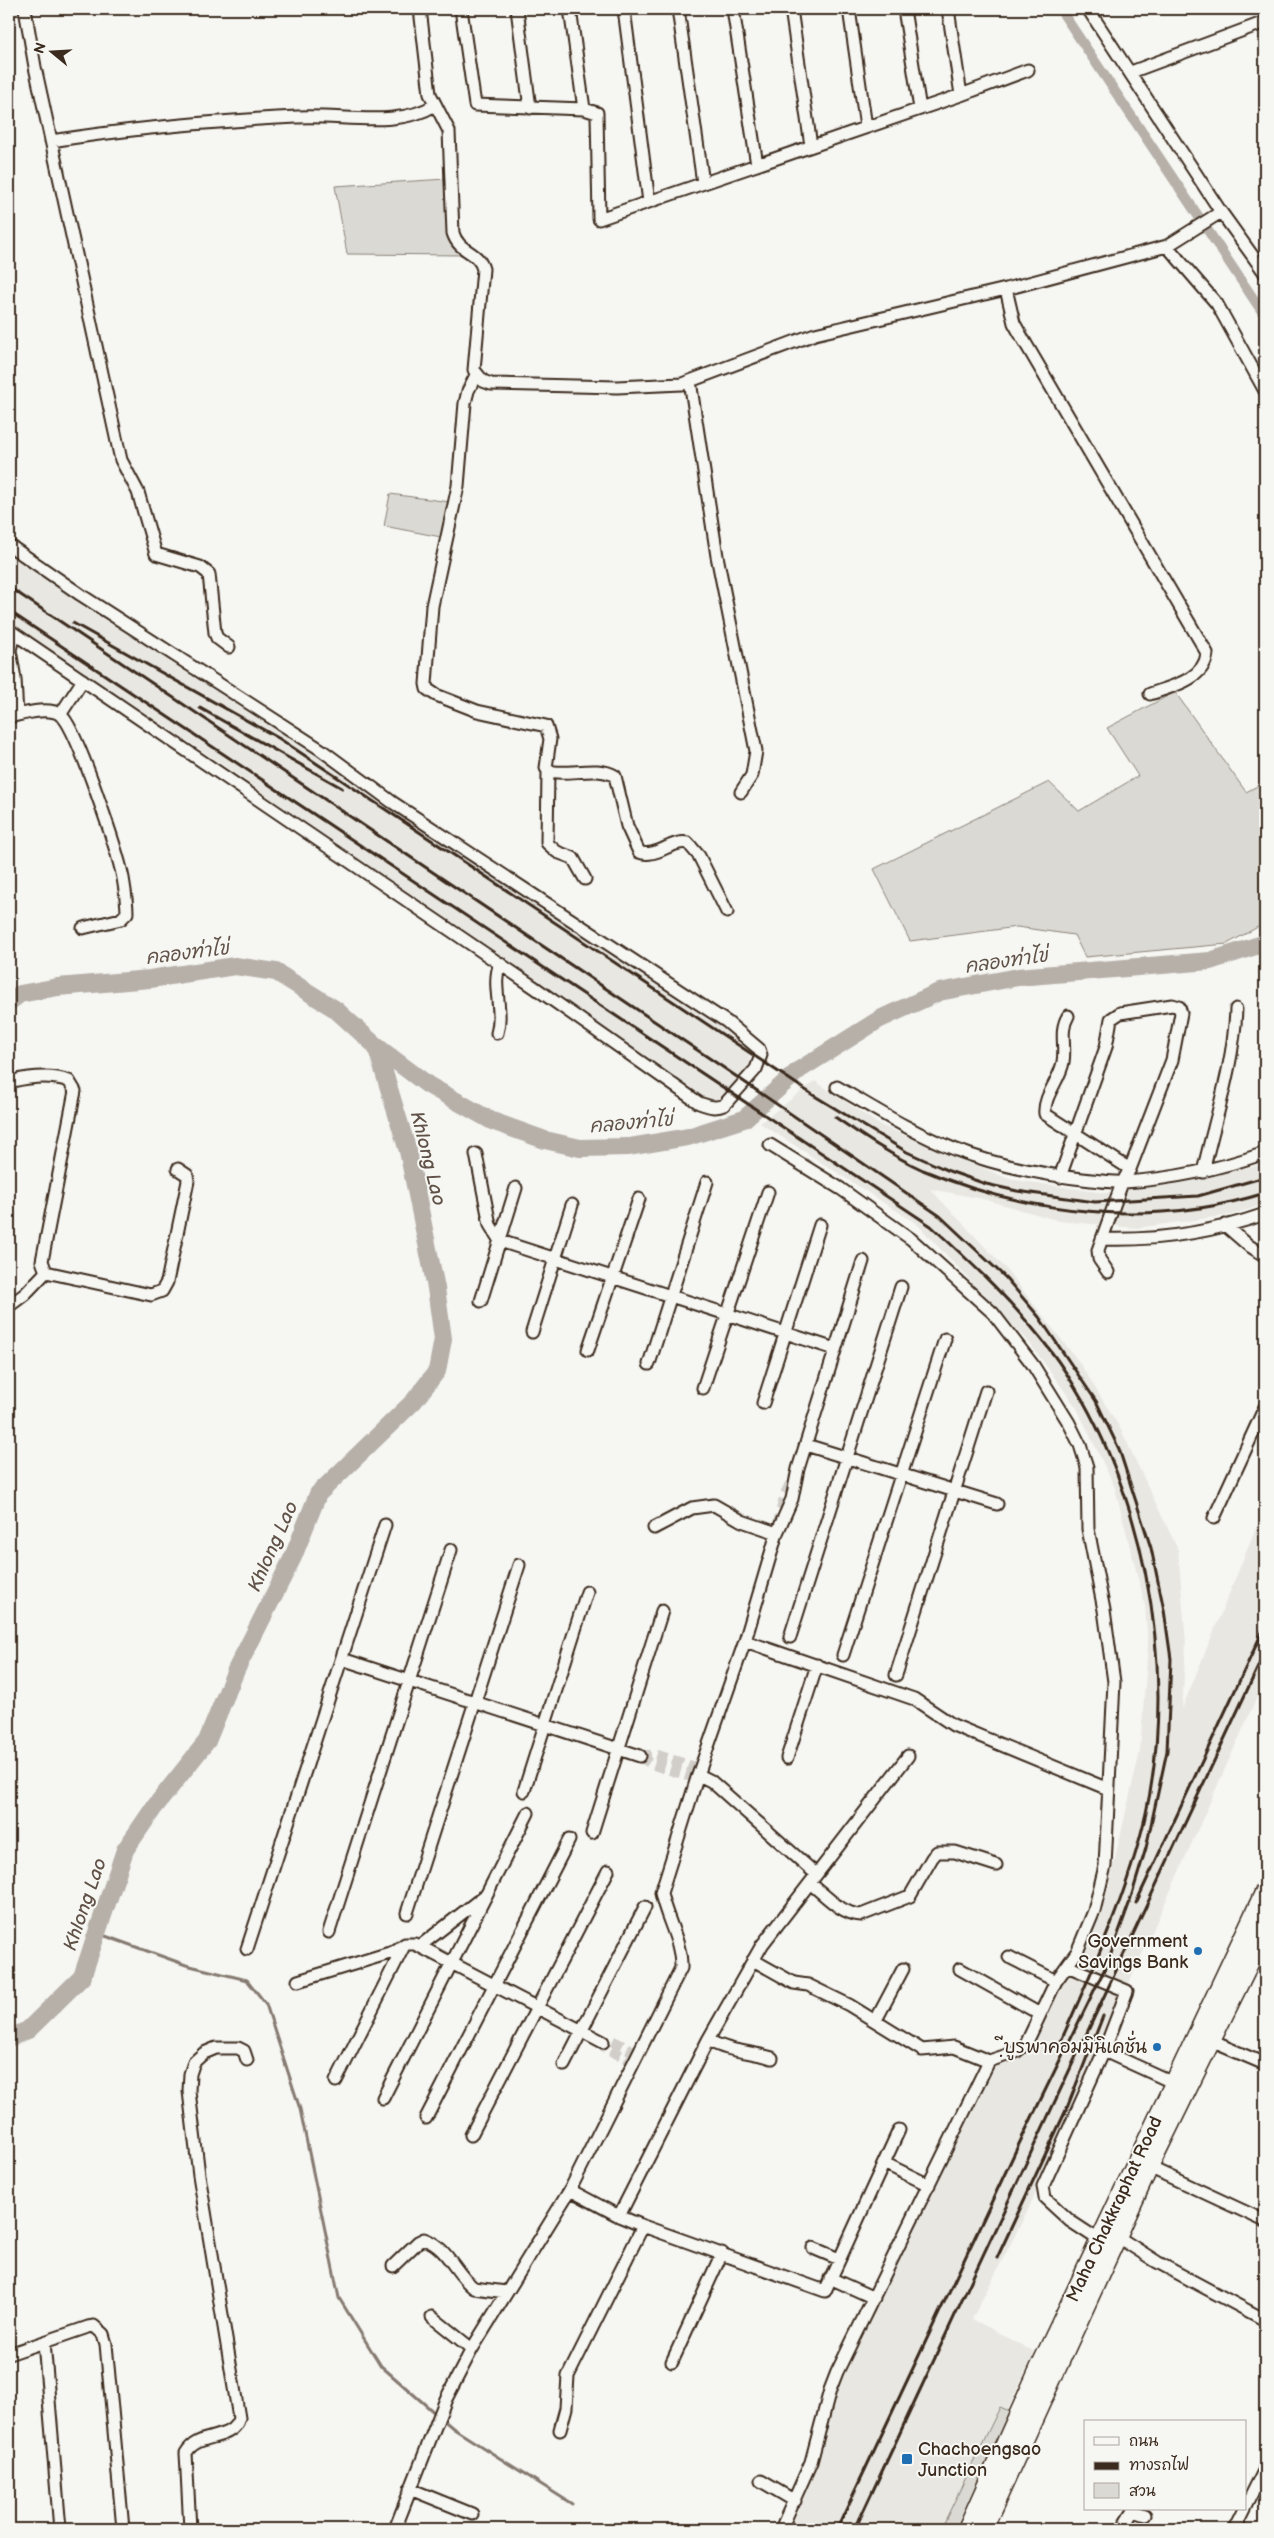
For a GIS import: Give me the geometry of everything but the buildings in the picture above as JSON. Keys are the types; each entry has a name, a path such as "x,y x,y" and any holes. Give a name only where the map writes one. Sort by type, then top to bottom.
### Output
{"main road":[{"name":"Maha Chakkraphat Road","path":"967,2529 1099,2240 1265,1891"},
{"name":"Maha Chakkraphat Road","path":"983,2529 1149,2168 1265,1931"}],"street":[{"path":"25,9 51,141 121,460 138,492 156,554 200,567 210,574 215,633 217,638 229,647"},
{"path":"420,9 427,80 435,105 449,132 453,233 459,246 477,257 482,269 475,361 476,375 468,391 465,403 458,486 432,606 426,684 427,689 436,696 477,712 546,726 550,738 546,768 548,771 547,843 557,852 573,858 585,879"},
{"path":"461,9 475,105 584,109 597,113 599,219 866,128 1028,70"},
{"path":"517,9 530,108"},
{"path":"570,9 584,109"},
{"path":"624,9 649,202"},
{"path":"678,9 703,184"},
{"path":"733,9 757,165"},
{"path":"791,9 811,146"},
{"path":"849,9 866,128"},
{"path":"904,9 920,109"},
{"path":"948,9 961,95"},
{"path":"1088,9 1131,72 1218,214 1265,273"},
{"path":"1131,72 1265,22"},
{"path":"51,141 115,131 298,116 392,118 413,116 435,105"},
{"path":"476,375 483,381 491,384 617,387 673,385 690,381 815,334 1006,288 1167,246 1218,214"},
{"path":"1167,246 1217,304 1265,391"},
{"path":"1006,288 1014,323 1207,654 1204,665 1199,673 1150,694"},
{"path":"690,381 717,556 756,750 752,775 741,792"},
{"path":"9,545 81,596 320,749 392,802 719,1016 759,1050 761,1055 760,1062 749,1079 724,1105 709,1107 699,1103 500,963 12,632 10,650 15,679 13,716 50,712 60,715 70,728 89,773 115,848 126,893 127,912 125,916 83,928"},
{"path":"60,715 83,680"},
{"path":"548,771 562,774 602,772 615,776 629,831 639,852 649,854 681,842 688,843 699,856 727,912"},
{"path":"497,1033 500,1017 495,978 500,963"},
{"path":"1060,1177 1106,1047 1111,1019 1120,1013 1172,1005 1179,1007 1182,1013 1172,1060 1130,1169 1122,1183 1098,1250 1099,1259 1108,1272"},
{"path":"1203,1172 1231,1055 1235,1034 1236,1009"},
{"path":"1068,1016 1063,1026 1063,1063 1044,1114 1049,1119 1130,1169"},
{"path":"13,1081 25,1078 62,1078 69,1081 75,1091 42,1261 46,1272"},
{"path":"837,1087 913,1130 953,1148 984,1160 1060,1177 1122,1183 1203,1172 1265,1153"},
{"path":"753,1960 794,1983 808,1985 876,2020 922,2050 954,2047 989,2061 1016,2052 1026,2044 1056,1981 1077,1952 1094,1911 1105,1866 1114,1682 1104,1610 1088,1529 1087,1468 1080,1445 1069,1423 1033,1365 993,1313 911,1239 826,1179 770,1145"},
{"path":"476,1154 490,1225 500,1241 835,1348"},
{"path":"46,1272 151,1295 162,1291 167,1282 188,1181 186,1175 178,1169"},
{"path":"649,1364 707,1182"},
{"path":"481,1301 516,1188"},
{"path":"703,1388 768,1192"},
{"path":"588,1350 639,1199"},
{"path":"532,1332 572,1205"},
{"path":"1102,1239 1157,1238 1225,1225 1265,1214"},
{"path":"763,1403 820,1225"},
{"path":"1225,1225 1248,1245 1265,1256"},
{"path":"395,2529 446,2399 472,2349 570,2190 681,1968 679,1948 664,1908 661,1893 699,1774 745,1641 777,1533 792,1499 798,1469 863,1262"},
{"path":"9,1306 25,1294 46,1272"},
{"path":"790,1637 845,1457 901,1287"},
{"path":"843,1655 945,1339"},
{"path":"896,1675 986,1391"},
{"path":"1214,1518 1265,1406"},
{"path":"806,1445 997,1504"},
{"path":"654,1528 692,1508 714,1505 742,1521 777,1533"},
{"path":"247,1950 386,1525"},
{"path":"329,1932 451,1550"},
{"path":"407,1914 519,1565"},
{"path":"524,1791 587,1592"},
{"path":"592,1833 662,1611"},
{"path":"745,1641 914,1698 953,1725 1108,1789"},
{"path":"342,1659 640,1756"},
{"path":"787,1758 817,1665"},
{"path":"619,2216 708,2040 762,1945 908,1756"},
{"path":"699,1774 710,1780 844,1910 861,1915 910,1896 937,1852 955,1852 996,1865"},
{"path":"383,2098 528,1814"},
{"path":"426,2118 569,1840"},
{"path":"471,2135 608,1871"},
{"path":"420,1946 486,1894"},
{"path":"564,2065 645,1907"},
{"path":"336,2081 405,1944"},
{"path":"298,1981 393,1952 405,1944 415,1944 603,2042"},
{"path":"1009,1957 1056,1981"},
{"path":"1067,1966 1127,1991 1104,2051 1043,2186 1045,2198 1070,2221 1099,2240"},
{"path":"876,2020 903,1969"},
{"path":"960,1969 1040,2014"},
{"path":"708,2040 726,2049 756,2053 772,2058"},
{"path":"1211,2041 1265,2064"},
{"path":"190,2529 186,2453 190,2446 198,2440 230,2432 236,2427 239,2418 199,2175 189,2091 190,2074 194,2062 204,2053 216,2048 238,2048 244,2051 247,2060"},
{"path":"1104,2051 1174,2083"},
{"path":"781,2529 811,2462 834,2381 989,2061"},
{"path":"570,2190 619,2216 643,2226 722,2252 825,2292 899,2130"},
{"path":"884,2163 929,2185"},
{"path":"1149,2168 1265,2221"},
{"path":"560,2430 566,2408 568,2376 643,2226"},
{"path":"1118,2237 1157,2262 1265,2320"},
{"path":"393,2266 418,2242 424,2239 435,2245 449,2258 474,2288 506,2292"},
{"path":"813,2248 839,2259"},
{"path":"672,2362 722,2252"},
{"path":"830,2278 874,2298"},
{"path":"432,2317 472,2349"},
{"path":"9,2354 88,2326 94,2326 102,2334 106,2344 122,2529"},
{"path":"44,2342 60,2529"},
{"path":"1246,2507 1265,2468"},
{"path":"761,2481 795,2501"},
{"path":"410,2489 472,2514"},
{"path":"1235,2529 1244,2510"},
{"path":"1122,2529 1130,2512 1145,2515"}],"shaded area":[{"path":"9,536 263,718 740,1036 747,1043 751,1066 748,1074 724,1097 714,1100 696,1095 214,759 9,622"},
{"path":"815,1081 880,1125 1009,1179 1105,1193 1161,1185 1265,1164 1265,1204 1231,1215 1136,1228 1060,1221 983,1199 930,1189 1006,1269 1079,1362 1120,1428 1178,1550 1186,1643 1182,1709 1265,1506 1265,1679 1027,2212 972,2319 1035,2352 952,2529 789,2529 803,2501 837,2390 993,2067 1030,2053 1108,1888 1140,1752 1148,1645 1145,1605 1115,1488 1077,1408 1031,1345 917,1224 760,1123"}],"green space":[{"path":"446,179 448,235 464,255 347,254 335,186"},
{"path":"390,494 450,502 441,537 384,526"},
{"path":"1175,692 1246,792 1265,782 1265,923 1227,944 1085,957 1074,935 1017,927 910,941 874,869 1049,782 1079,811 1138,776 1107,728"},
{"path":"1000,2407 1014,2413 958,2529 941,2529"}],"waterway":[{"path":"1060,9 1265,316"},
{"name":"คลองท่าไข่","path":"9,1002 20,994 58,987 150,979 235,966 276,972 335,1009 376,1046 428,1085 492,1121 545,1140 580,1148 629,1147 688,1137 744,1119 799,1070 880,1019 939,992 1018,977 1210,961 1265,943"},
{"name":"Khlong Lao","path":"9,2038 28,2030 82,1977 125,1850 153,1809 207,1741 236,1670 293,1557 318,1494 414,1401 437,1371 443,1339 436,1288 408,1151 376,1046"},
{"path":"97,1933 186,1965 247,1980 266,2004 300,2109 339,2298 381,2366 436,2414"},
{"path":"441,2418 454,2429 572,2504"}],"tunnel":[{"path":"778,1526 785,1495 795,1475"},
{"path":"640,1756 656,1755 700,1769"},
{"path":"640,1756 652,1764 697,1778"},
{"path":"635,2063 605,2047 603,2042 610,2040 639,2054"}],"railway":[{"path":"9,587 721,1066 940,1216 1006,1278 1039,1317 1096,1401 1119,1449 1151,1548 1164,1610 1171,1659 1167,1751 1146,1848 1129,1904 1108,1962 1017,2148 837,2529"},
{"path":"9,611 931,1226 994,1285 1050,1350 1082,1399 1109,1454 1130,1512 1145,1572 1155,1634 1158,1695 1155,1755 1146,1813 1130,1872 1109,1930 1060,2043"},
{"path":"73,623 280,739 813,1095 907,1152 949,1171 986,1184 1017,1191 1095,1202 1198,1196 1265,1177"},
{"path":"200,708 342,788"},
{"path":"835,1117 889,1152 923,1170 1006,1198 1049,1206 1092,1212 1136,1213 1180,1210 1223,1204 1265,1193"},
{"path":"1136,1903 1265,1626"},
{"path":"855,2529 1265,1652"},
{"path":"997,2258 1067,2108 1103,2016"}],"place":[{"name":"Government Savings Bank","path":"1198,1951"},
{"name":"ฺีบูรพาคอมมินิเคชั่น","path":"1157,2047"},
{"name":"Chachoengsao Junction","path":"907,2459"}]}
